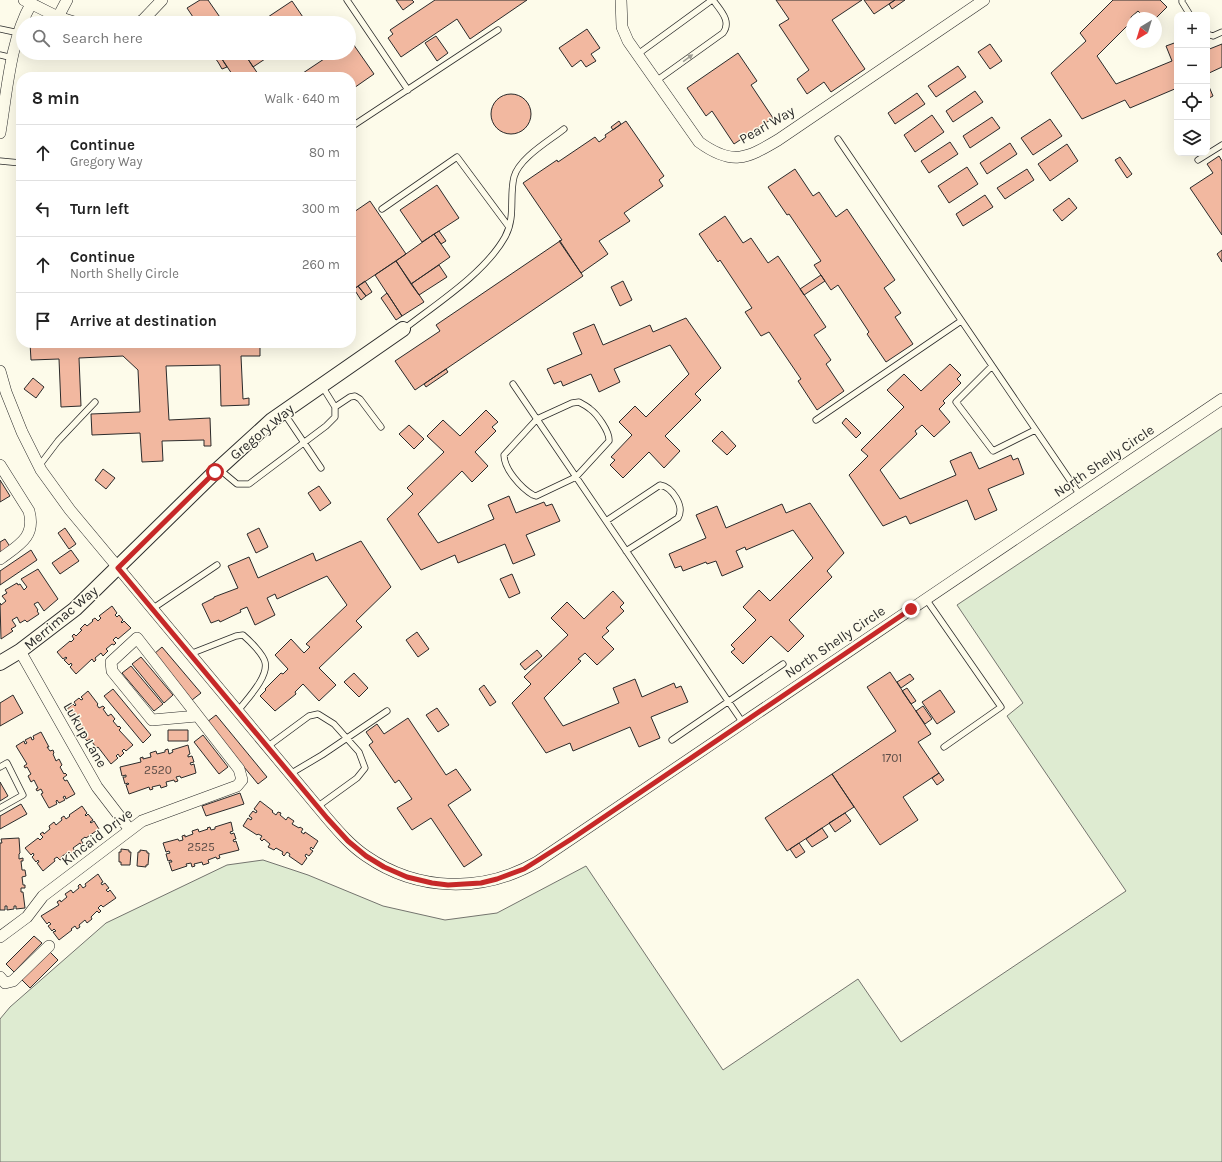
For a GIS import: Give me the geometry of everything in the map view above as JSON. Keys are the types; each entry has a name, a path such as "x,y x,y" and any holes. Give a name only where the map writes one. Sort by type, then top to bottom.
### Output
{"street":[{"path":"58,16 66,0"},
{"path":"147,16 162,0"},
{"name":"Pearl Way","path":"621,0 622,27 628,41 699,142 713,152 736,158 745,157 778,140 984,0"},
{"path":"24,16 28,2 56,16"},
{"path":"0,133 16,46"},
{"name":"Gregory Way","path":"118,568 218,469 272,420 403,329"},
{"name":"North Shelly Circle","path":"0,372 19,426 39,466 70,510 318,807 348,841 366,856 384,867 407,877 448,885 466,885 497,879 524,869 573,838 1222,399"},
{"path":"0,465 29,510 31,528 23,541 0,559"},
{"name":"Merrimac Way","path":"0,663 20,651 75,609 118,568"},
{"name":"Kincaid Drive","path":"0,937 26,917 43,896 142,821 237,786 242,780 239,768 137,638 112,662 112,671 152,720 197,716"},
{"name":"Lukup Lane","path":"20,651 97,787 130,830"},
{"path":"0,977 5,983 13,981 49,946"}],"lane":[{"path":"347,0 408,90"},
{"path":"638,54 712,0 722,13 727,23 723,33 656,81"},
{"path":"1182,0 1188,12"},
{"path":"0,29 16,32"},
{"path":"356,124 498,30"},
{"path":"1210,35 1213,36 1222,32"},
{"path":"0,55 13,58"},
{"path":"403,329 470,278 495,252 506,236 512,219 514,176 522,162 564,129"},
{"path":"838,139 1080,495"},
{"path":"1198,160 1222,145"},
{"path":"382,209 457,157 509,227"},
{"path":"0,160 16,162"},
{"path":"816,420 961,321"},
{"path":"992,366 956,402 993,451 1036,430"},
{"path":"513,384 743,723"},
{"path":"218,469 237,484 249,484 304,443 336,417 335,407 322,386"},
{"path":"335,407 350,397 355,396 360,399 381,427"},
{"path":"39,466 58,441 95,402"},
{"path":"579,402 590,409 603,425 609,437 609,441 576,477 536,496 530,494 517,482 508,467 504,455 537,419 572,403 579,402"},
{"path":"283,412 321,468"},
{"path":"606,521 660,485 673,493 679,504 680,510 678,518 626,551"},
{"path":"152,609 217,565"},
{"path":"926,599 1002,707 944,747"},
{"path":"190,654 236,636 243,635 252,643 265,662 265,668 262,680 238,711"},
{"path":"672,740 783,664"},
{"path":"290,774 387,711"},
{"path":"267,747 309,716 318,714 334,724 359,752 365,768 357,778 318,807"},
{"path":"0,767 6,763 23,795 0,808"}],"green space":[{"path":"1222,428 1222,1162 0,1162 0,1019 10,1007 106,923 227,865 263,860 308,875 383,906 445,920 497,913 586,866 723,1070 858,979 901,1042 1126,891 1007,716 1023,703 957,605"}],"building":[{"path":"200,0 208,0 219,16 192,16 187,8"},
{"path":"396,0 412,0 414,2 403,10"},
{"path":"435,0 527,0 470,39 457,19 401,57 388,38 393,34 390,30"},
{"path":"776,0 862,0 832,20 865,69 831,92 824,82 807,94 797,79 809,70 779,25 789,19"},
{"path":"864,0 895,0 874,14"},
{"path":"895,0 905,0 892,9 889,4"},
{"path":"1113,0 1160,0 1167,7 1162,12 1126,12 1126,27 1097,56 1116,84 1172,61 1166,46 1174,43 1174,89 1130,108 1125,100 1082,119 1051,73 1086,41 1080,33"},
{"path":"292,1 302,16 270,16"},
{"path":"587,29 600,48 591,54 596,61 586,67 581,60 572,67 559,48"},
{"path":"436,36 448,53 437,61 425,43"},
{"path":"990,44 1002,61 990,69 978,52"},
{"path":"1222,44 1222,67 1210,73 1210,49"},
{"path":"356,48 374,74 356,87 356,72 304,72 322,60 356,60"},
{"path":"738,53 757,81 751,85 773,118 734,144 712,111 706,116 687,88"},
{"path":"216,60 222,60 227,67 222,69"},
{"path":"223,60 249,60 257,72 231,72"},
{"path":"248,60 264,60 253,67"},
{"path":"958,66 966,77 936,97 928,86"},
{"path":"1210,89 1213,96 1210,98"},
{"path":"975,91 983,102 953,122 946,111"},
{"path":"917,93 925,104 895,124 888,113"},
{"path":"515,94 522,97 528,103 531,114 530,122 522,131 515,134 507,134 500,131 492,122 491,110 494,103 503,95"},
{"path":"932,115 944,132 915,152 904,135"},
{"path":"992,117 1000,128 970,148 963,136"},
{"path":"1050,119 1062,136 1033,155 1021,138"},
{"path":"619,121 621,124 613,130 611,127"},
{"path":"626,121 664,176 659,180 663,186 624,213 630,221 599,241 608,254 581,273 559,241 562,240 523,183 595,137 599,142 606,137 605,135"},
{"path":"950,142 958,154 929,173 921,161"},
{"path":"1010,143 1017,154 987,174 980,163"},
{"path":"1067,144 1078,161 1050,181 1038,164"},
{"path":"1219,156 1222,161 1222,235 1190,188 1213,173 1207,164"},
{"path":"1120,157 1132,174 1127,178 1115,160"},
{"path":"967,167 978,184 949,203 938,186"},
{"path":"795,169 813,196 819,192 836,217 847,209 895,280 884,288 901,313 895,317 913,344 886,362 867,334 869,332 838,285 831,290 814,265 821,261 789,214 787,215 768,187"},
{"path":"1027,169 1034,180 1005,199 997,188"},
{"path":"437,185 459,218 422,242 400,210"},
{"path":"985,195 993,207 963,226 956,214"},
{"path":"1069,198 1077,208 1062,221 1053,210"},
{"path":"370,201 406,254 356,288 356,211"},
{"path":"725,216 743,243 751,238 768,263 778,256 826,327 814,335 831,360 826,364 844,391 817,410 798,381 801,379 769,332 761,336 745,312 752,308 720,260 718,262 699,234"},
{"path":"439,231 446,241 441,244 434,234"},
{"path":"434,234 450,257 411,284 396,261"},
{"path":"560,241 583,276 415,390 395,361 440,331 436,325"},
{"path":"1222,250 1222,262 1217,254"},
{"path":"396,261 424,302 402,316 375,275"},
{"path":"439,265 447,277 419,295 411,284"},
{"path":"821,275 825,281 804,295 800,289"},
{"path":"365,281 372,292 366,296 358,286"},
{"path":"623,281 632,300 620,306 611,287"},
{"path":"358,286 366,296 361,300 356,292 356,288"},
{"path":"387,293 402,316 396,320 381,298"},
{"path":"686,318 721,368 695,394 701,400 665,436 680,451 664,468 649,452 623,478 610,465 615,460 611,457 632,435 619,422 635,406 646,417 689,374 670,345 614,369 620,382 599,392 591,374 563,386 561,381 554,384 547,369 582,354 573,333 594,324 603,345 650,325 653,332"},
{"path":"30,348 260,348 260,356 241,356 243,399 249,398 249,405 221,406 220,365 166,366 169,420 210,418 211,446 204,446 204,440 162,441 163,461 142,462 140,433 92,435 91,414 140,412 138,370 123,356 79,358 81,406 61,407 59,359 31,360"},
{"path":"950,364 961,375 957,379 961,383 943,401 945,403 939,409 950,422 934,437 922,425 915,431 917,434 880,470 900,499 956,475 950,461 971,452 979,469 1011,455 1013,460 1018,458 1024,474 988,489 997,510 975,520 967,500 910,524 906,516 883,526 849,475 868,456 861,450 904,407 887,390 904,374 921,391"},
{"path":"446,369 448,372 426,387 424,384"},
{"path":"33,378 44,387 36,398 24,389"},
{"path":"486,410 498,422 492,427 496,431 475,452 488,466 472,482 462,471 418,514 438,543 494,519 488,505 509,496 516,513 544,502 546,506 552,504 560,521 526,535 535,555 513,564 505,544 458,563 455,555 421,570 387,519 413,494 407,488 444,452 427,436 443,420 460,436"},
{"path":"846,418 861,433 856,438 842,423"},
{"path":"409,425 424,439 414,449 399,434"},
{"path":"722,431 736,446 727,455 712,441"},
{"path":"103,469 115,478 106,489 95,480"},
{"path":"0,480 10,496 0,502"},
{"path":"319,486 331,503 320,511 308,493"},
{"path":"810,503 844,553 827,571 832,577 789,620 804,636 788,652 771,636 743,664 731,652 735,649 731,645 756,620 743,607 759,590 770,601 813,558 793,530 746,550 745,547 736,551 743,567 722,576 716,561 707,564 706,562 683,571 681,566 675,568 669,554 706,538 696,515 717,506 726,528 782,504 786,513"},
{"path":"65,528 76,544 69,549 58,533"},
{"path":"259,528 268,547 256,553 247,534"},
{"path":"5,539 11,548 0,555 0,542"},
{"path":"361,541 391,587 356,621 362,627 319,668 336,685 319,701 303,684 295,692 296,694 275,711 260,696 281,673 283,674 288,669 275,655 291,639 304,653 310,647 306,644 347,605 327,576 277,599 275,594 267,598 275,615 255,625 247,607 240,610 241,612 220,622 219,620 211,623 202,604 214,597 238,588 228,566 249,557 258,578 313,553 316,561"},
{"path":"31,550 37,560 0,585 0,571"},
{"path":"71,550 79,561 60,574 52,563"},
{"path":"38,569 58,599 44,611 38,602 34,604 39,614 27,622 25,620 20,623 17,617 12,620 16,626 11,629 13,631 1,639 0,603 1,605 6,601 2,596 7,593 5,590 17,583 18,585 20,584 24,590 27,587 21,579"},
{"path":"512,574 520,593 509,598 500,579"},
{"path":"613,591 624,603 620,607 624,611 606,628 609,631 602,637 614,649 597,665 585,653 578,659 581,661 544,698 563,726 619,703 613,688 635,679 642,697 674,683 676,688 681,686 688,702 651,717 660,738 639,747 630,727 573,751 570,743 546,753 512,703 531,684 524,677 568,635 551,618 567,602 584,619"},
{"path":"112,606 117,613 115,615 117,617 119,615 123,620 121,622 122,623 124,621 131,628 118,639 116,637 113,640 116,643 114,645 112,644 106,649 108,651 103,656 101,653 95,658 96,660 94,662 92,659 76,674 70,667 72,665 71,663 69,665 64,660 67,658 66,657 63,659 57,652 74,639 72,636 74,634 76,636 85,624 87,626 95,618 98,621 101,618 99,616"},
{"path":"417,632 429,649 418,657 406,640"},
{"path":"162,647 201,693 192,700 154,654"},
{"path":"537,650 542,656 525,670 520,664"},
{"path":"141,657 173,695 164,703 132,664"},
{"path":"131,666 163,704 154,711 122,673"},
{"path":"890,672 931,734 918,742 939,773 903,797 918,820 880,845 832,774 896,731 867,687"},
{"path":"354,673 368,688 359,697 344,682"},
{"path":"910,674 914,679 901,688 897,682"},
{"path":"484,685 496,702 490,706 479,689"},
{"path":"907,688 916,701 911,704 902,691"},
{"path":"113,689 151,735 143,743 104,696"},
{"path":"940,690 955,712 937,724 922,702"},
{"path":"88,691 98,704 97,705 99,708 103,706 105,708 103,709 108,716 111,714 115,719 113,721 118,727 119,726 121,728 119,730 133,745 126,751 124,749 122,751 124,753 120,757 118,754 116,756 118,758 111,764 98,747 95,749 95,746 90,739 87,741 83,736 86,734 77,727 80,724 77,721 76,722 66,710 73,704 75,706 76,705 74,702 79,698 81,700 83,699 81,697"},
{"path":"13,695 23,713 0,726 0,703"},
{"path":"923,706 932,719 925,724 916,711"},
{"path":"437,708 449,725 438,732 426,715"},
{"path":"216,715 267,777 258,784 207,722"},
{"path":"408,718 446,775 456,769 471,790 448,805 482,855 464,867 431,818 412,830 397,808 412,799 399,780 395,783 369,745 373,742 366,732 377,724 384,734"},
{"path":"168,730 188,730 188,741 168,741"},
{"path":"41,732 49,747 47,747 50,751 53,750 56,761 59,759 62,765 60,767 64,774 65,773 67,775 63,778 65,781 67,780 75,794 66,799 65,796 63,797 65,800 59,803 57,800 57,804 49,808 41,794 43,793 41,789 37,791 36,789 38,788 34,780 31,782 28,776 31,774 27,767 25,768 24,766 27,764 16,746 24,741 25,744 27,743 25,740 31,737 32,740 34,739 33,736"},
{"path":"203,735 228,767 219,774 194,742"},
{"path":"188,745 190,754 188,757 192,756 194,762 190,763 191,765 194,764 196,773 181,778 180,776 176,777 178,781 175,782 174,780 166,782 167,786 161,788 160,785 152,787 153,789 150,790 149,787 129,794 126,785 129,784 125,784 123,777 126,777 126,775 122,776 120,767 141,762 140,758 143,757 143,759 151,757 150,753 156,751 157,754 165,752 165,750 168,749 169,754 173,752 172,750"},
{"path":"939,773 944,780 937,785 932,778"},
{"path":"832,774 854,807 787,851 765,818"},
{"path":"0,782 8,796 0,801"},
{"path":"240,793 244,804 206,816 202,806"},
{"path":"260,801 276,815 278,812 281,813 280,815 286,820 288,817 294,821 292,824 303,829 301,832 304,834 305,832 318,841 313,849 311,847 310,849 313,851 309,856 306,854 305,856 307,858 302,865 289,856 290,854 287,852 284,856 282,854 283,852 276,848 274,850 268,847 270,844 264,839 262,841 260,839 262,836 257,835 243,826 248,818 251,820 252,818 249,816 253,811 256,813 257,811 254,809"},
{"path":"21,804 27,814 0,829 0,816"},
{"path":"82,806 87,813 85,815 86,816 88,814 93,820 90,822 91,823 94,821 99,829 81,840 83,843 81,845 80,843 73,848 75,851 70,855 68,852 61,857 62,859 60,860 57,857 54,859 55,861 43,871 37,863 39,862 38,860 36,862 32,857 34,855 33,853 31,855 25,848 38,838 40,840 43,837 40,834 43,832 44,834 50,829 49,826 54,822 56,825 62,820 61,818 64,816 66,819 70,816 69,815"},
{"path":"845,813 851,821 835,832 829,823"},
{"path":"231,822 233,831 230,832 231,834 234,833 236,839 233,840 234,842 236,841 239,850 219,855 220,858 217,859 216,857 208,860 209,863 203,865 202,862 194,864 195,866 192,867 191,863 186,864 187,866 172,871 169,862 172,862 171,860 168,861 166,854 170,853 169,851 166,852 163,843 178,839 179,841 183,840 182,836 185,835 185,837 193,834 192,831 198,829 199,832 210,827 211,830 215,829 215,827"},
{"path":"822,828 828,837 812,847 806,839"},
{"path":"19,838 19,859 23,858 23,861 21,861 22,870 25,870 26,876 22,877 25,888 21,888 25,908 16,909 16,906 14,906 14,909 7,910 7,906 5,906 5,910 0,910 1,839"},
{"path":"799,843 805,852 796,858 790,849"},
{"path":"121,849 129,850 129,852 131,852 130,865 121,865 121,862 119,862 119,852 121,852"},
{"path":"140,850 147,851 147,853 149,853 148,865 146,865 146,867 137,866 138,852 140,852"},
{"path":"98,874 103,882 101,883 102,885 105,883 109,888 106,890 108,892 110,890 116,898 103,907 101,905 98,908 101,911 99,913 97,911 91,917 92,919 87,923 85,920 77,929 75,926 59,940 53,932 56,931 54,929 52,931 48,926 51,924 49,922 47,924 41,916 59,905 57,902 60,900 61,902 67,897 65,894 71,890 73,893 79,888 78,886 80,884 83,888 86,886 85,884"},
{"path":"34,936 42,943 14,972 6,964"},
{"path":"50,952 58,960 30,988 22,980"}],"route":[{"path":"215,472 118,568 327,818 348,841 366,856 384,867 407,877 432,883 448,885 481,883 524,869 537,862 911,609"}]}
